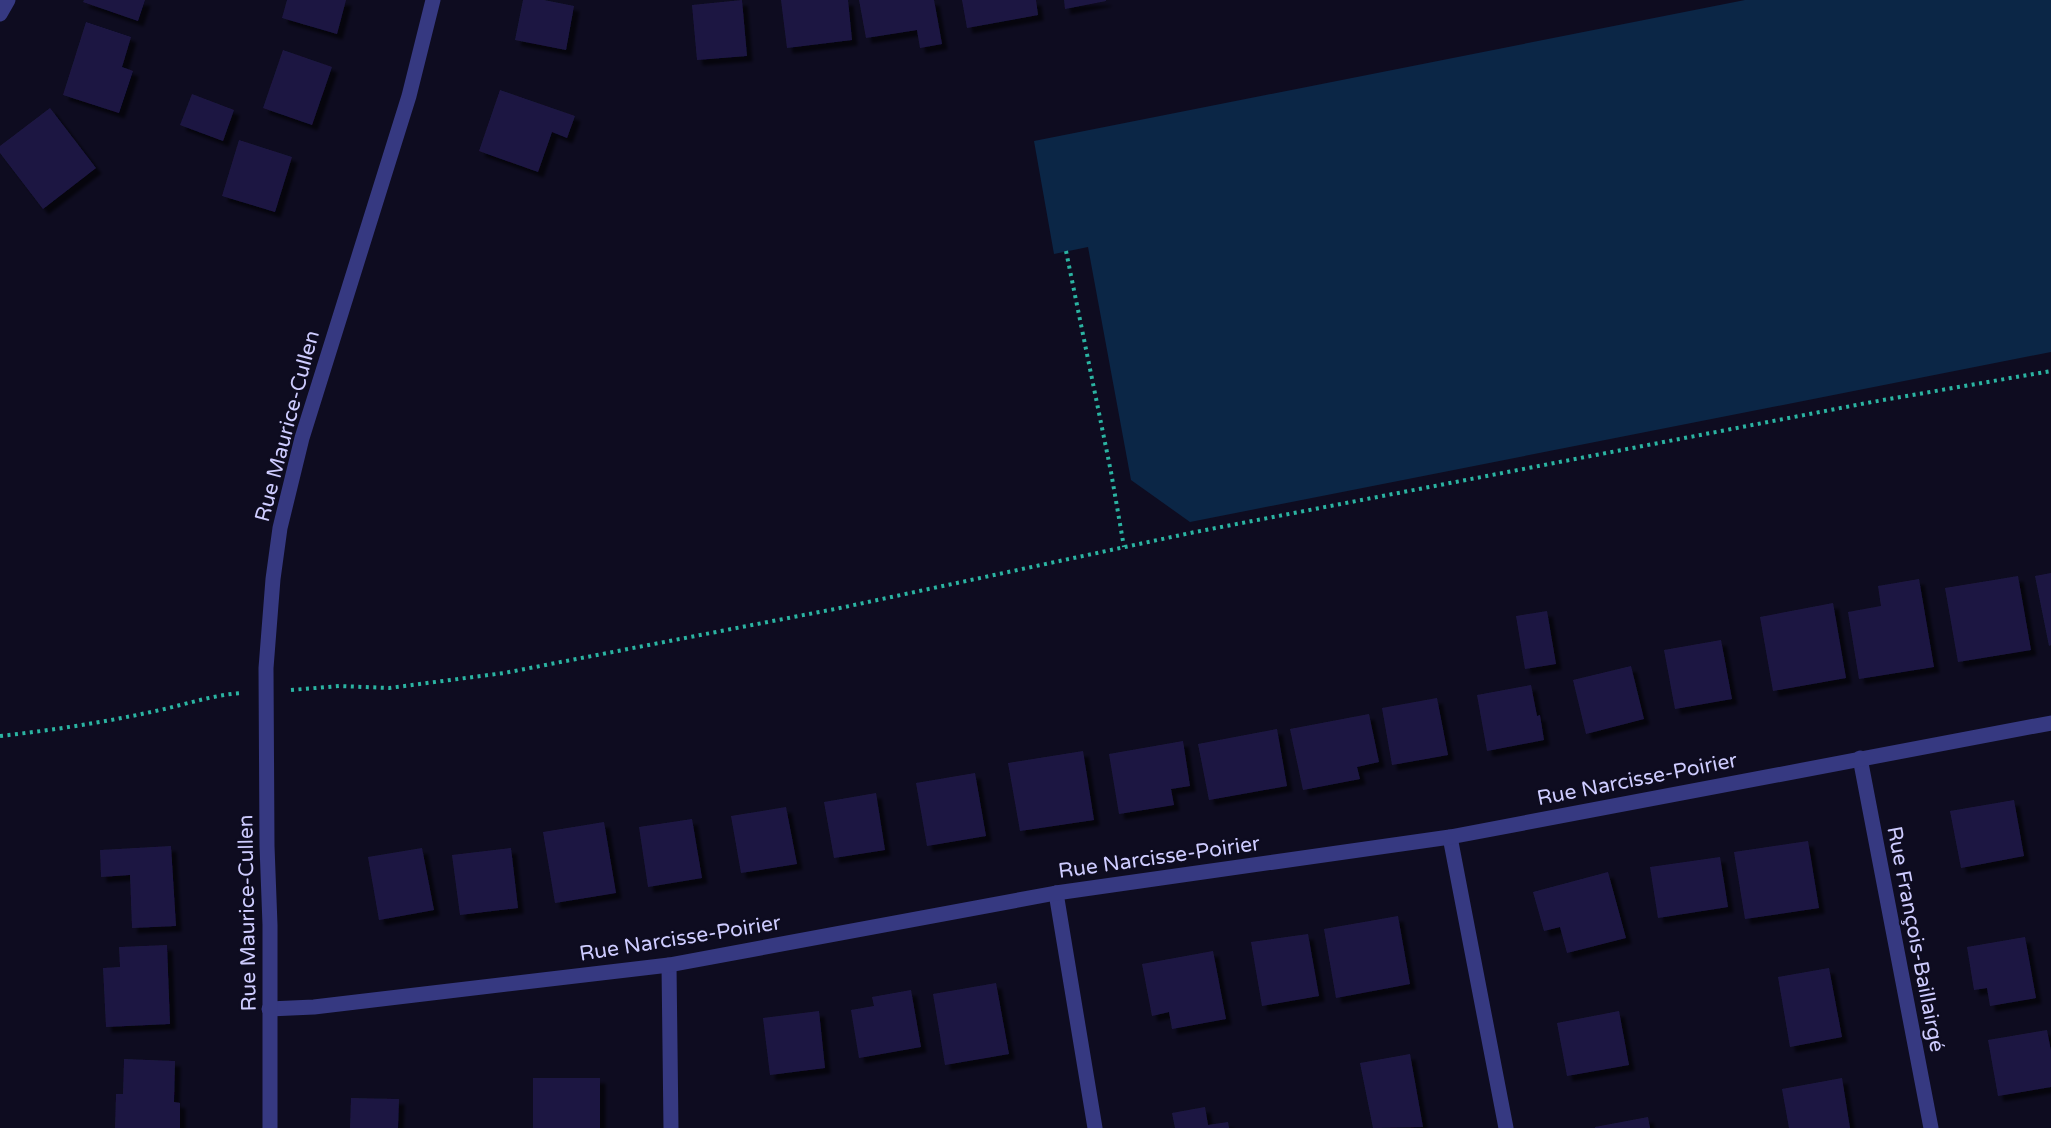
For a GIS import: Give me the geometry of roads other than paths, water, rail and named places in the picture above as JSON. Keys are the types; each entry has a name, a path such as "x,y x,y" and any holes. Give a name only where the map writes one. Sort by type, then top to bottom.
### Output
{"street":[{"path":"0,14 8,0"},
{"name":"Rue Maurice-Cullen","path":"270,1128 267,692 268,642 280,528 293,468 410,96 433,0"},
{"name":"Rue Narcisse-Poirier","path":"269,1009 314,1007 669,965 1056,893 1450,837 2051,723"},
{"name":"Rue François-Baillairgé","path":"1860,758 1931,1128"},
{"path":"1450,837 1506,1128"},
{"path":"1056,893 1095,1128"},
{"path":"669,965 671,1128"}],"water":[{"path":"1745,0 2051,0 2051,352 1190,522 1131,480 1088,247 1054,254 1034,141"}]}
